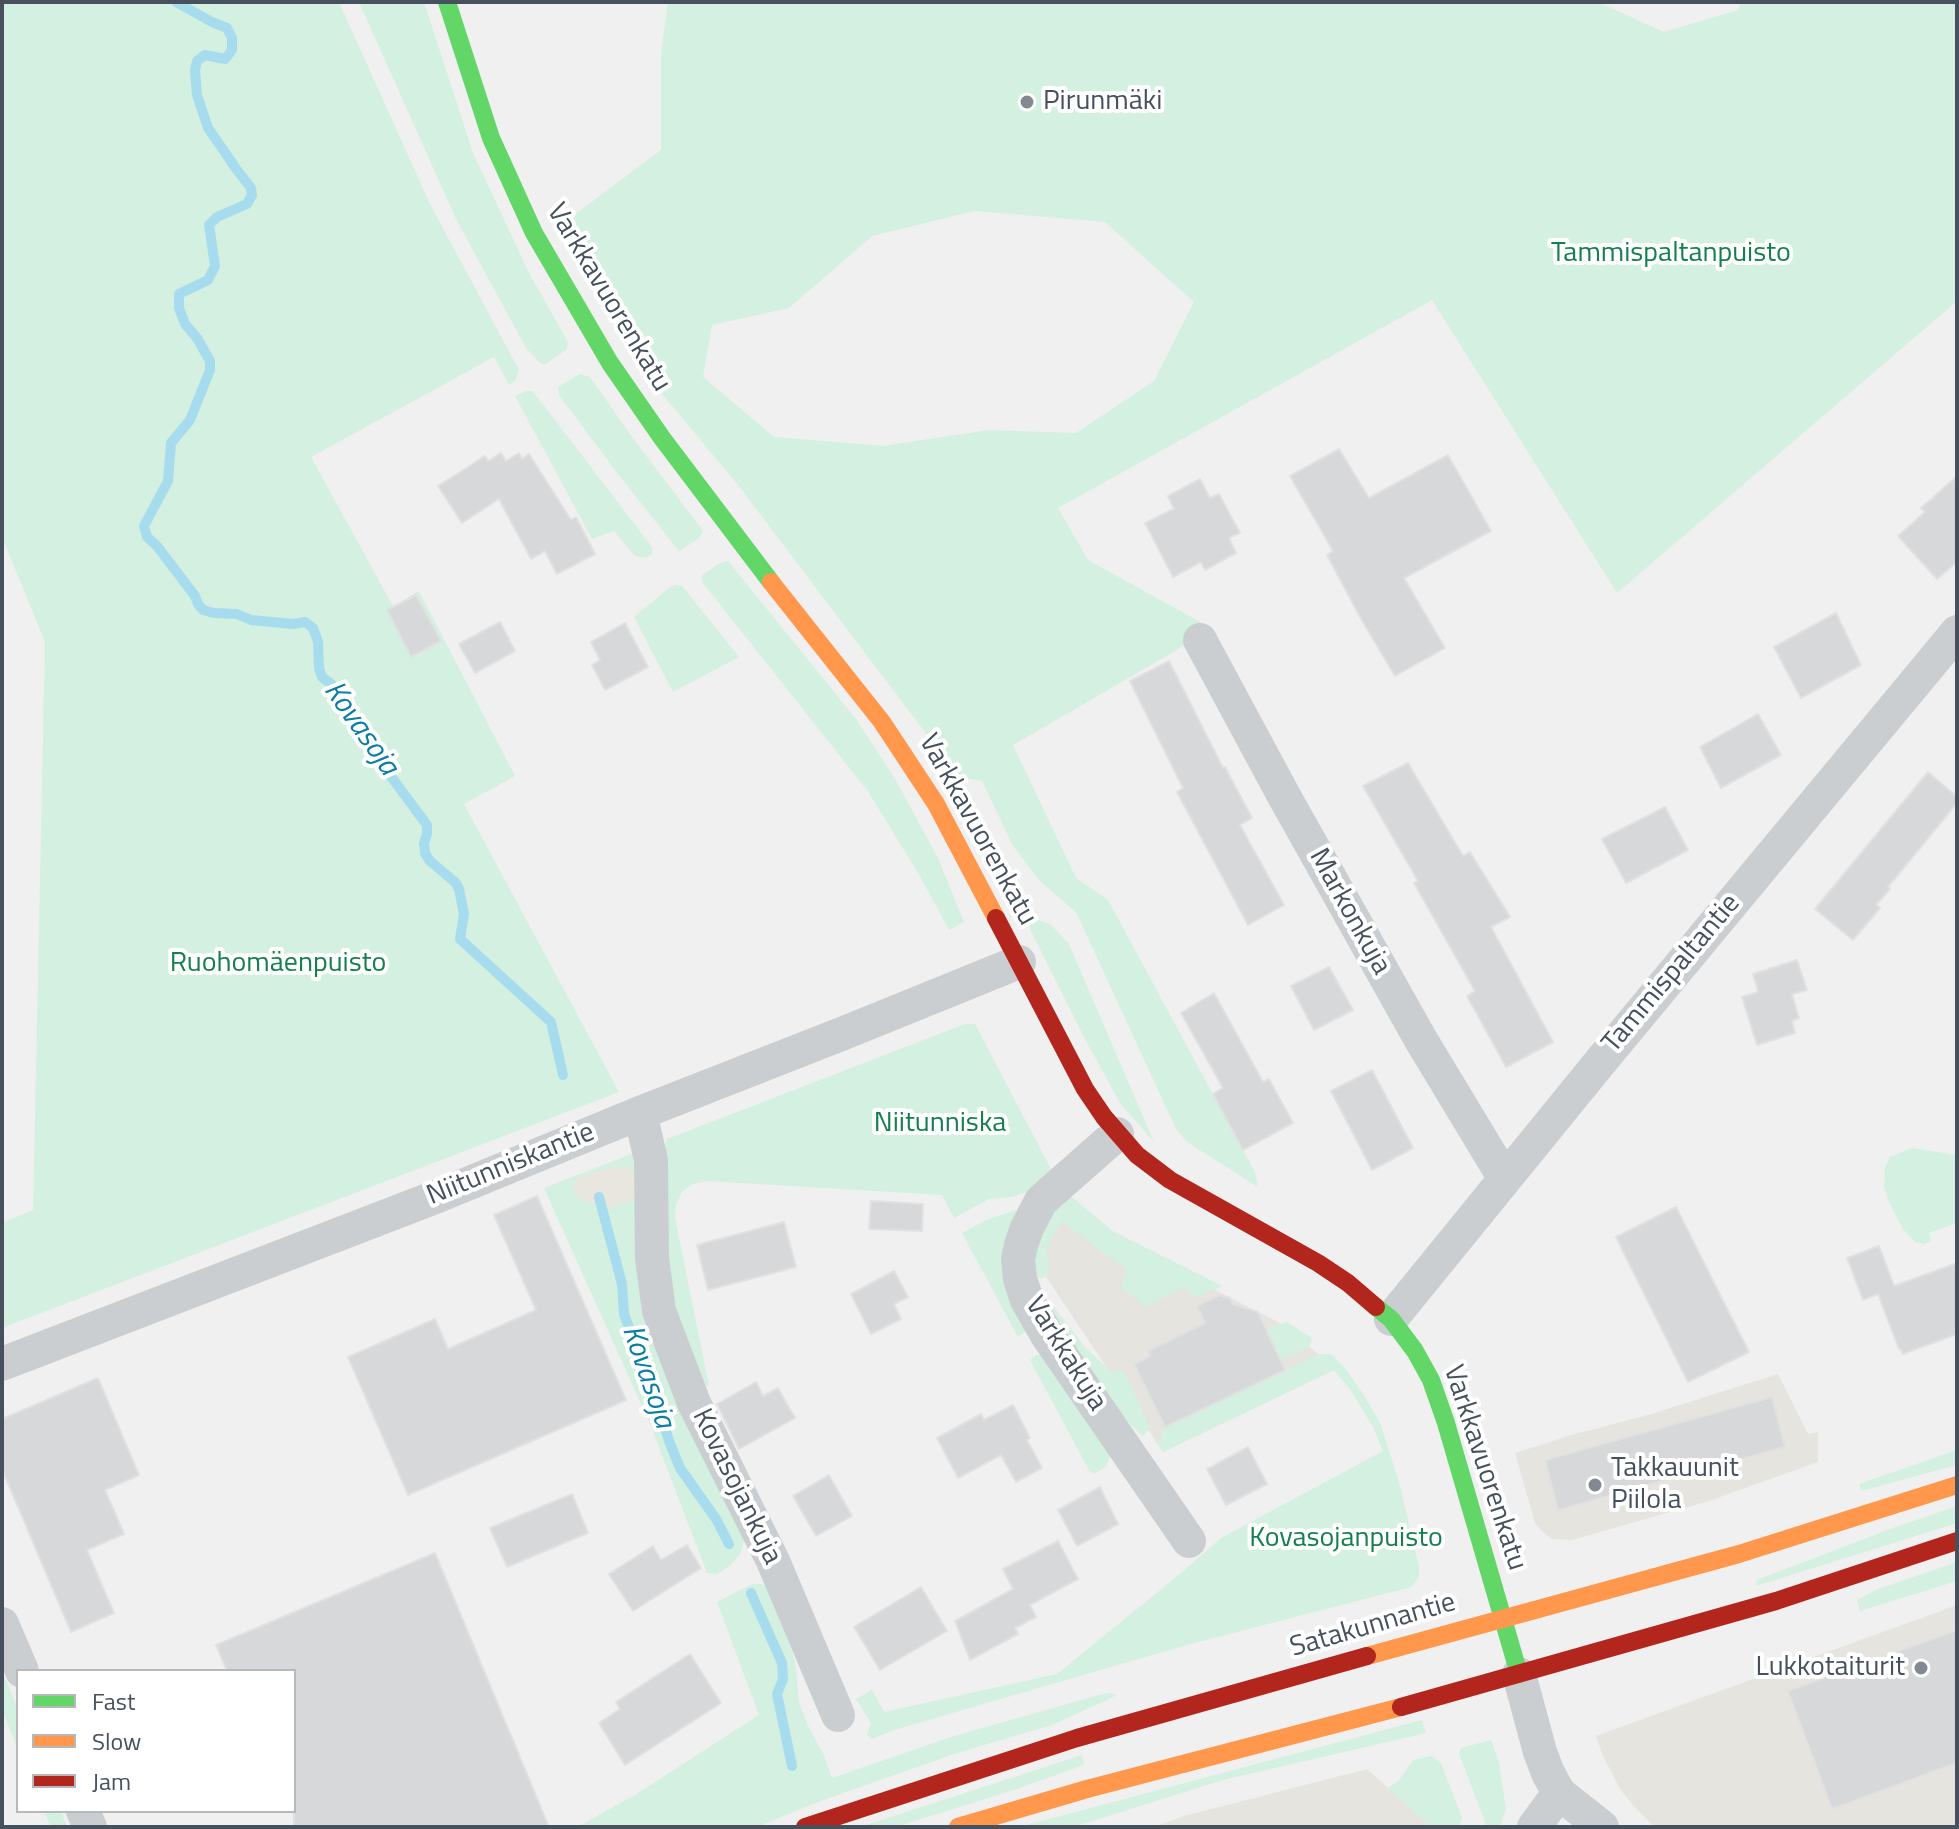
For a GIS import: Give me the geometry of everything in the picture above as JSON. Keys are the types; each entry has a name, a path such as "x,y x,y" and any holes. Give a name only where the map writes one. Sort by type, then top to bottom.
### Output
{"main road":[{"name":"Varkkavuorenkatu","path":"447,2 475,92 507,177 534,233 576,307 610,363 671,450 882,722 936,804 1085,1089 1117,1134 1160,1174 1348,1283 1391,1319 1415,1351 1431,1380 1446,1423 1519,1674"},
{"name":"Satakunnantie","path":"805,1827 1077,1738 1739,1554 1957,1485"},
{"path":"958,1827 1087,1789 1519,1674 1811,1590 1957,1541"}],"street":[{"name":"Markonkuja","path":"1200,640 1421,1040 1505,1179"},
{"name":"Tammispaltantie","path":"1391,1319 1505,1179 1951,651"},
{"name":"Niitunniskantie","path":"2,1364 433,1198 1019,962"},
{"name":"Kovasojankuja","path":"640,1113 651,1160 652,1258 659,1311 694,1403 773,1561 838,1715"},
{"name":"Varkkakuja","path":"1117,1134 1041,1201 1021,1245 1018,1259 1020,1279 1027,1300 1047,1335 1189,1541"},
{"path":"2,1624 21,1669"},
{"path":"1519,1674 1548,1773 1559,1793 1602,1827"},
{"path":"1534,1827 1559,1793"}],"shaded area":[{"path":"1085,1213 1146,1255 1278,1322 1334,1370 1163,1452 1045,1275 1043,1220"},
{"path":"1778,1374 1808,1434 1818,1432 1818,1462 1709,1501 1572,1540 1552,1539 1535,1523 1515,1453"},
{"path":"1957,1605 1957,1827 1654,1827 1620,1789 1603,1756 1596,1736"},
{"path":"1367,1769 1432,1827 1154,1827 1184,1816"}],"green space":[{"name":"Ruohomäenpuisto","path":"2,2 339,2 430,204 519,370 515,381 509,385 494,357 311,457 393,606 419,591 515,776 464,804 619,1092 2,1328 2,1223 33,1210 45,642 2,537"},
{"path":"359,2 424,2 473,153 529,273 568,342 567,349 544,365 526,348 456,219"},
{"name":"Tammispaltanpuisto","path":"668,2 1598,2 1664,32 1738,10 1741,2 1957,2 1957,301 1617,593 1432,300 1058,508 1088,560 1213,629 1013,745 1076,878 1108,900 1255,1172 1258,1187 1187,1142 1176,1129 1076,912 1040,881 1013,846 982,781 959,777 738,485 644,372 575,257 573,216 661,150 661,54","holes":["974,211 1105,222 1194,302 1154,381 1076,433 989,430 883,446 774,437 703,377 712,325 789,308 872,236"]},
{"path":"580,374 590,377 703,531 698,539 679,551 559,395 558,387"},
{"path":"526,391 535,394 652,547 652,554 646,558 635,556 614,531 592,539 515,396"},
{"path":"728,561 856,719 895,779 938,858 964,922 949,930 867,790 703,583 701,576"},
{"path":"675,585 682,586 739,657 673,692 634,617"},
{"path":"1028,916 1050,924 1069,944 1154,1142 1120,1103 1026,921"},
{"name":"Niitunniska","path":"965,1024 975,1024 1052,1171 1032,1190 1012,1197 989,1199 954,1218 942,1195 707,1181 693,1184 682,1192 676,1205 675,1218 709,1386 697,1382 673,1319 662,1159 667,1139"},
{"path":"1912,1148 1957,1155 1957,1223 1929,1233 1931,1241 1924,1244 1915,1242 1903,1229 1884,1186 1885,1168 1890,1157"},
{"path":"634,1153 649,1288 746,1534 740,1554 730,1566 717,1574 707,1573 650,1424 544,1188"},
{"path":"1068,1194 1114,1232 1222,1286 1195,1298 1184,1287 1146,1307 1121,1288 1126,1268 1062,1221 1046,1248 1048,1275 1041,1279 1031,1271 1034,1232"},
{"path":"1020,1211 1029,1329 1018,1337 962,1233 986,1220"},
{"path":"1053,1306 1085,1347 1111,1372 1124,1371 1150,1428 1143,1436 1103,1399 1048,1312"},
{"path":"1287,1322 1312,1338 1310,1346 1281,1360 1267,1329"},
{"path":"1045,1354 1112,1452 1106,1467 1094,1474 1090,1472 1030,1360 1036,1355"},
{"name":"Kovasojanpuisto","path":"1319,1354 1331,1354 1344,1367 1381,1425 1400,1486 1419,1567 1419,1577 1411,1587 1183,1646 872,1739 867,1735 871,1723 856,1699 872,1690 884,1712 1057,1674 1221,1538 1383,1451 1350,1389 1334,1370 1163,1452 1158,1444 1165,1427"},
{"path":"1957,1450 1957,1465 1861,1491 1859,1484"},
{"path":"1957,1506 1957,1523 1756,1586 1757,1580"},
{"path":"1957,1562 1957,1581 1860,1611 1857,1600 1878,1589"},
{"path":"752,1584 762,1584 770,1589 778,1608 795,1662 799,1702 832,1778 951,1737 1099,1695 1117,1695 1052,1725 957,1753 757,1827 577,1827 635,1795 759,1715 717,1602"},
{"path":"2,1671 16,1704 16,1744 2,1710"},
{"path":"1422,1720 1426,1733 1223,1780 1073,1827 1019,1827"},
{"path":"1491,1740 1499,1763 1506,1809 1500,1827 1488,1827 1486,1824 1459,1754 1461,1748"},
{"path":"1082,1755 1084,1765 1014,1790 895,1827 860,1827"},
{"path":"1432,1756 1441,1763 1462,1818 1459,1827 1432,1827 1387,1788 1396,1783 1413,1760"},
{"path":"45,1813 62,1813 67,1827 51,1827"}],"sand":[{"path":"621,1167 631,1169 636,1182 637,1194 632,1200 607,1209 601,1196 593,1203 577,1198 573,1190 577,1179 596,1171"}],"building":[{"path":"1339,449 1369,498 1448,455 1491,531 1404,578 1445,648 1395,676 1327,555 1333,551 1290,476"},
{"path":"501,453 506,461 519,453 522,459 529,454 571,520 576,517 595,554 557,574 545,551 531,559 499,499 462,523 438,486 485,456 488,461"},
{"path":"1957,476 1957,562 1937,579 1898,536 1925,512 1921,508"},
{"path":"1200,479 1210,498 1219,494 1240,533 1229,538 1236,553 1205,570 1201,562 1173,577 1145,523 1174,509 1168,496"},
{"path":"416,595 441,641 411,657 387,610"},
{"path":"1836,613 1861,665 1801,698 1774,647"},
{"path":"500,622 515,651 475,673 459,644"},
{"path":"625,623 648,667 605,690 592,665 600,660 591,642"},
{"path":"1169,661 1252,818 1240,825 1284,905 1248,925 1177,792 1183,788 1130,681"},
{"path":"1758,714 1781,755 1721,788 1700,747"},
{"path":"1408,763 1463,856 1470,852 1510,917 1491,927 1553,1042 1506,1067 1467,996 1475,991 1414,883 1418,881 1363,786"},
{"path":"1928,772 1957,797 1957,803 1888,887 1890,889 1876,905 1880,908 1853,940 1815,909"},
{"path":"1665,807 1688,850 1626,883 1602,839"},
{"path":"1797,960 1807,990 1792,994 1799,1018 1792,1021 1795,1033 1757,1045 1742,997 1758,992 1753,974"},
{"path":"1329,967 1353,1010 1314,1030 1291,986"},
{"path":"1214,993 1263,1082 1269,1079 1293,1123 1243,1150 1213,1094 1223,1088 1181,1013"},
{"path":"1372,1070 1413,1148 1372,1170 1331,1091"},
{"path":"537,1196 626,1400 408,1495 348,1357 435,1319 448,1349 536,1310 494,1215"},
{"path":"871,1201 923,1204 922,1231 869,1229"},
{"path":"1676,1207 1749,1352 1688,1382 1616,1237"},
{"path":"784,1222 796,1267 708,1290 697,1245"},
{"path":"1879,1246 1894,1286 1957,1263 1957,1334 1903,1354 1878,1294 1863,1300 1847,1258"},
{"path":"894,1271 908,1297 894,1304 901,1319 871,1334 851,1294"},
{"path":"1220,1295 1230,1298 1233,1304 1258,1312 1285,1370 1165,1427 1134,1364 1150,1356 1148,1351 1205,1323 1197,1306"},
{"path":"98,1378 139,1475 105,1490 124,1534 87,1550 114,1613 71,1632 2,1469 2,1419"},
{"path":"756,1382 763,1396 778,1388 795,1418 739,1449 717,1404"},
{"path":"1772,1397 1785,1447 1558,1510 1545,1460"},
{"path":"1013,1405 1042,1468 1016,1482 1001,1455 958,1478 937,1438 981,1414 984,1420"},
{"path":"1248,1447 1267,1484 1226,1505 1207,1469"},
{"path":"829,1475 852,1516 816,1536 793,1496"},
{"path":"1100,1487 1118,1524 1077,1546 1058,1510"},
{"path":"572,1494 588,1533 507,1567 490,1528"},
{"path":"1058,1541 1078,1579 1030,1605 1036,1617 1015,1628 1018,1634 970,1660 955,1621 1013,1589 1003,1569"},
{"path":"687,1545 701,1568 633,1611 609,1574 653,1546 661,1560"},
{"path":"435,1553 549,1827 294,1827 296,1669 226,1669 216,1645"},
{"path":"921,1587 947,1631 880,1670 854,1627"},
{"path":"1957,1630 1957,1763 1832,1809 1788,1691"},
{"path":"690,1654 721,1703 625,1765 599,1723 620,1709 616,1702"}],"waterway":[{"name":"Kovasoja","path":"176,2 227,28 232,38 232,50 225,59 205,55 197,61 197,95 208,128 251,188 252,195 247,204 217,217 209,225 215,266 208,280 179,294 179,308 185,324 210,361 210,370 190,420 171,443 168,481 144,526 147,537 157,546 203,610 237,614 251,620 293,624 305,622 313,628 322,677 335,687 338,700 427,825 424,843 430,861 459,889 464,914 460,939 551,1022 563,1075"},
{"name":"Kovasoja","path":"599,1197 622,1284 624,1314 669,1441 680,1468 716,1519 729,1544"},
{"name":"Kovasoja","path":"751,1593 782,1663 783,1679 777,1694 792,1766"}],"traffic: fast":[{"path":"447,2 491,138 534,233 610,363 662,438 771,582"},
{"path":"1376,1307 1391,1319 1415,1351 1431,1380 1519,1674"}],"traffic: slow":[{"path":"771,582 882,722 936,804 996,918"},
{"path":"1367,1656 1739,1554 1957,1485"},
{"path":"958,1827 1087,1789 1401,1707"}],"traffic: jam":[{"path":"996,918 1085,1089 1104,1117 1137,1155 1170,1180 1318,1263 1376,1307"},
{"path":"1401,1707 1776,1601 1957,1541"},
{"path":"805,1827 1077,1738 1367,1656"}],"place":[{"name":"Pirunmäki","path":"1027,102"},
{"name":"Takkauunit Piilola","path":"1595,1485"},
{"name":"Lukkotaiturit","path":"1921,1668"}]}
